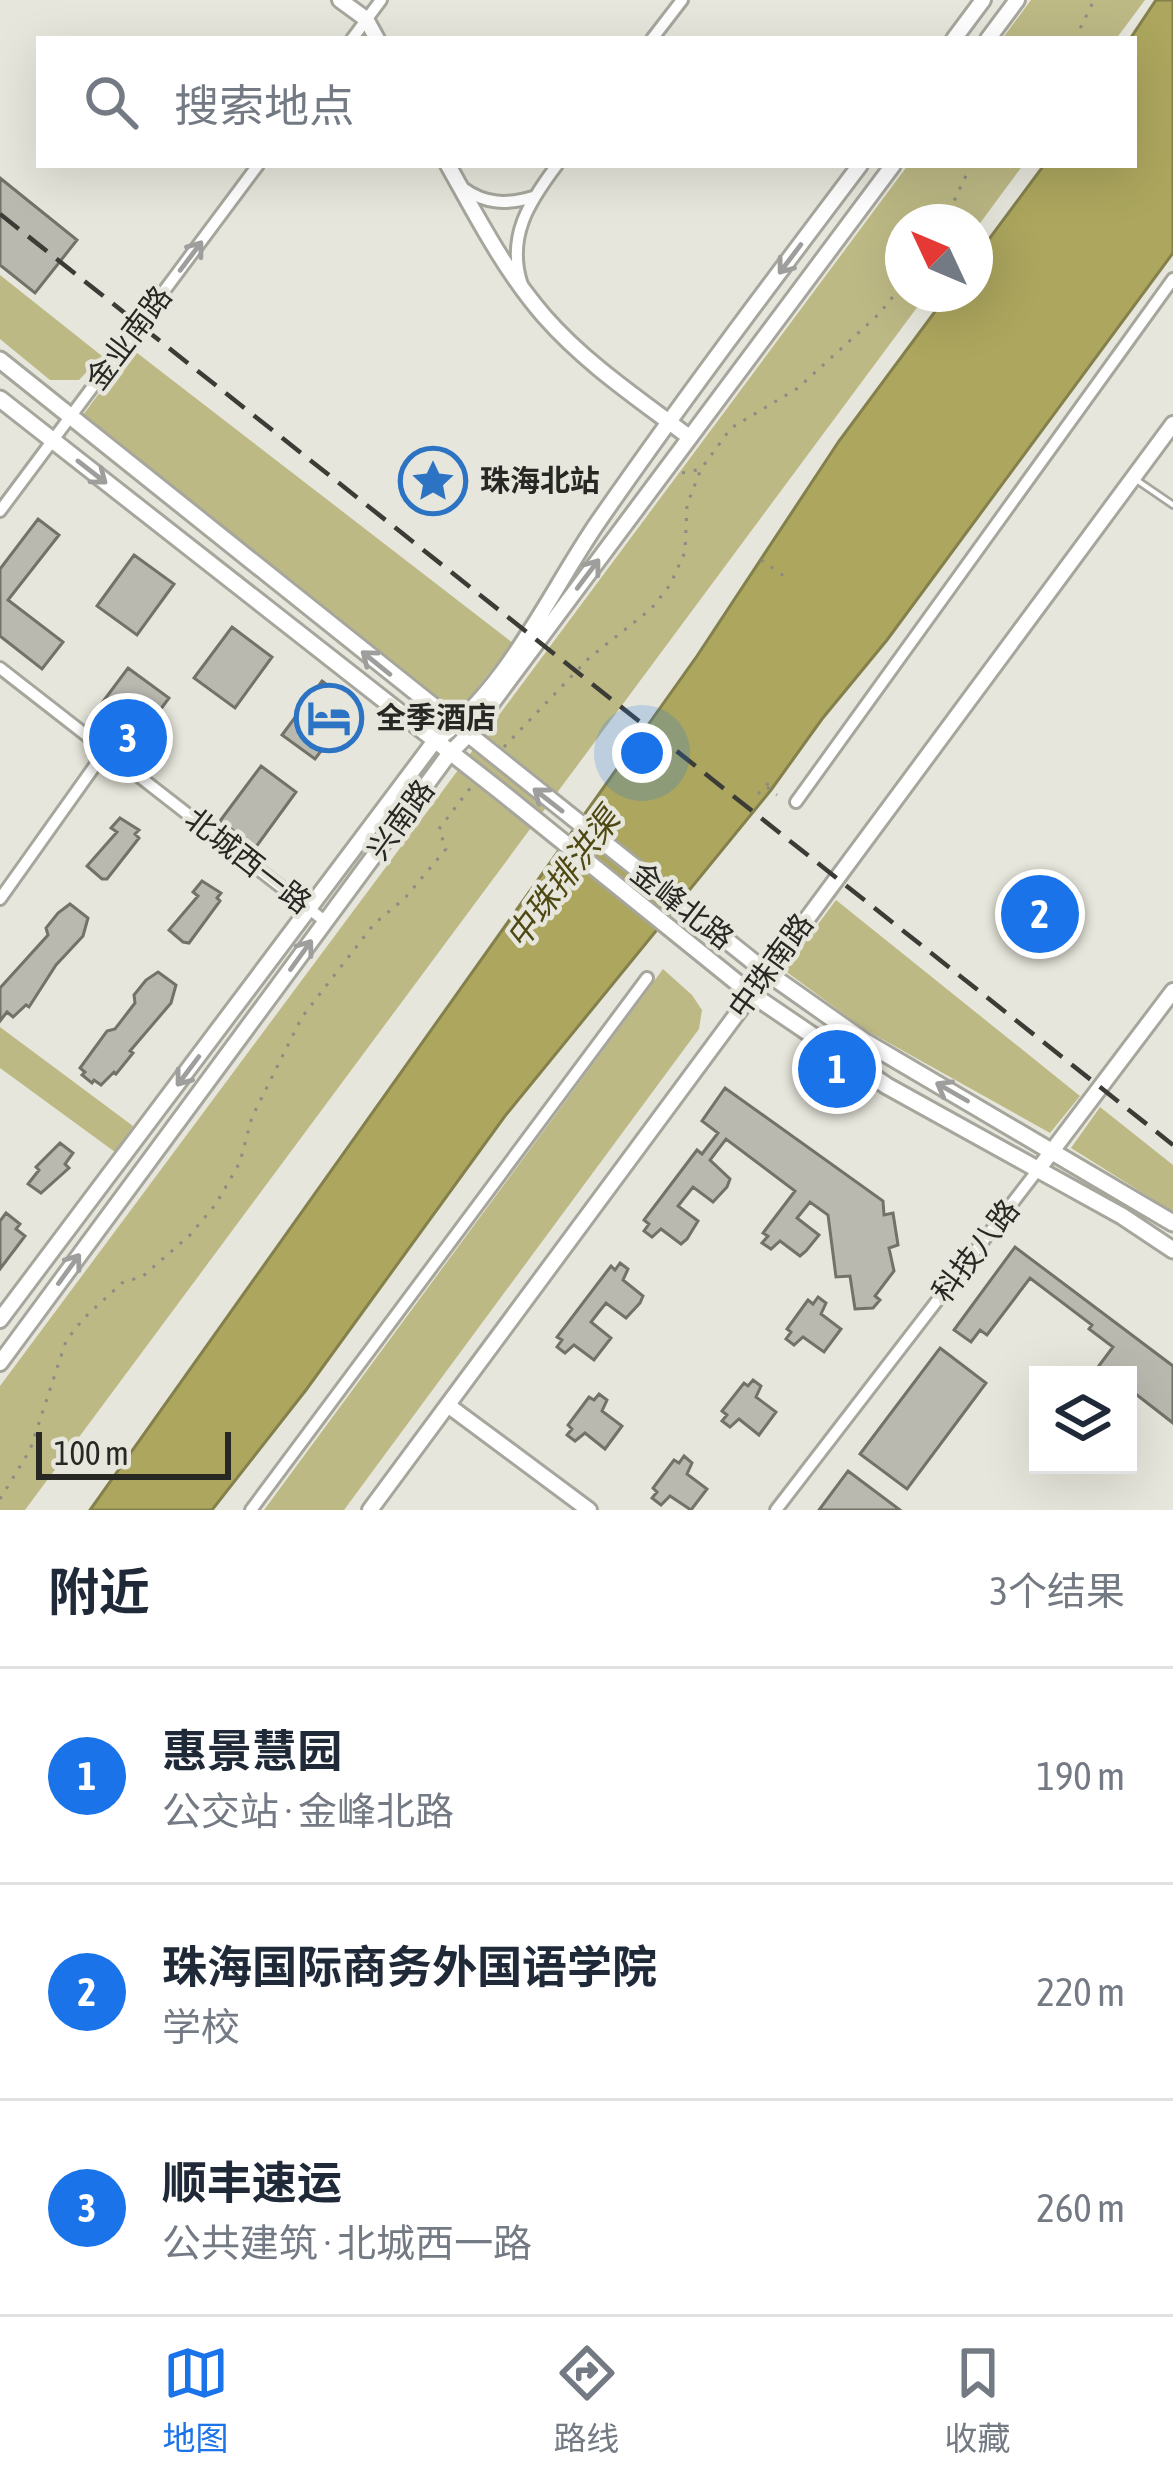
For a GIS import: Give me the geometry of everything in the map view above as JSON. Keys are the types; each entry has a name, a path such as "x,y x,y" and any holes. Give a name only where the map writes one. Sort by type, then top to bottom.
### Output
{"main road":[{"name":"金峰北路","path":"0,360 766,972 864,1041 1173,1223"},
{"name":"金峰北路","path":"0,399 751,994 886,1086 1122,1216 1173,1250"}],"street":[{"path":"340,0 366,20 375,36"},
{"path":"354,36 381,0"},
{"path":"654,36 682,0"},
{"path":"956,36 983,0"},
{"path":"990,36 1017,0"},
{"name":"金业南路","path":"0,512 256,168"},
{"path":"450,168 526,294 590,362 689,437"},
{"path":"526,294 516,255 518,234 533,197 555,168"},
{"name":"兴南路","path":"0,1363 449,754 549,604 581,547 668,422 858,168"},
{"name":"兴南路","path":"0,1320 434,742 462,731 891,168"},
{"path":"460,185 487,201 518,202 533,197"},
{"path":"796,802 1173,279"},
{"name":"中珠南路","path":"370,1510 1173,424"},
{"name":"北城西一路","path":"0,668 326,922"},
{"path":"0,899 106,750"},
{"path":"251,1510 646,978"},
{"name":"科技八路","path":"776,1510 1173,991"},
{"path":"449,1406 589,1510"}],"lane":[{"path":"1133,478 1173,505"}],"path":[{"path":"1077,36 1094,0"},
{"path":"953,204 970,168"},
{"path":"494,757 590,658 651,609 670,585 685,552 687,505 701,469 730,428 798,388 885,306"},
{"path":"760,560 784,576"},
{"path":"0,1499 30,1450 66,1341 122,1282 143,1276 216,1204 240,1162 252,1117 302,1016 374,924 405,898 446,849 440,829 480,776"},
{"path":"758,794 774,777"},
{"path":"766,786 777,795"}],"shaded area":[{"path":"1031,0 1145,0 1118,36 1004,36"},
{"path":"906,168 1021,168 993,206 885,204 885,312 914,312 25,1510 0,1510 0,1386"},
{"path":"0,275 102,356 79,380 50,380 0,339"},
{"path":"132,349 513,643 455,716 83,415"},
{"path":"836,900 1080,1096 1050,1133 864,1029 784,970"},
{"path":"663,969 702,1010 699,1029 344,1510 264,1510"},
{"path":"0,1027 133,1126 115,1152 0,1068"},
{"path":"1100,1107 1173,1165 1173,1212 1071,1148"}],"water":[{"name":"中珠排洪渠","path":"1156,0 1173,0 1173,253 887,640 505,1116 306,1390 212,1510 90,1510 697,656 839,441 935,312 993,312 993,234 1042,168 1137,168 1137,36 1132,36"}],"building":[{"path":"0,178 77,240 35,293 0,265"},
{"path":"38,519 59,535 8,600 63,642 42,669 0,636 0,569"},
{"path":"134,555 174,584 137,635 97,606"},
{"path":"232,627 272,657 235,708 194,678"},
{"path":"128,668 169,698 131,749 90,719"},
{"path":"322,681 355,706 315,759 282,735"},
{"path":"261,766 296,792 256,847 220,821"},
{"path":"120,818 139,830 135,834 139,838 107,879 102,879 87,866 117,832 111,828"},
{"path":"202,881 221,893 220,901 189,943 183,942 169,930 198,896 193,892"},
{"path":"70,904 88,918 83,936 56,965 29,1007 13,1017 7,1012 0,1021 0,988"},
{"path":"158,972 176,985 171,1003 116,1074 101,1085 92,1083 80,1068 135,1003 134,995 146,980"},
{"path":"725,1088 883,1201 884,1215 893,1213 898,1245 889,1248 894,1271 875,1296 880,1300 873,1308 855,1309 850,1276 836,1277 828,1215 810,1202 797,1218 819,1235 806,1251 800,1256 780,1241 771,1249 762,1243 768,1236 763,1233 795,1191 726,1139 710,1160 730,1179 727,1187 713,1202 693,1187 678,1206 698,1221 687,1239 681,1244 661,1229 652,1237 644,1231 649,1224 644,1220 697,1150 702,1154 718,1133 702,1121"},
{"path":"60,1143 73,1153 65,1164 69,1168 41,1193 28,1184 39,1170 36,1167"},
{"path":"6,1213 20,1224 16,1229 25,1236 0,1269 0,1221"},
{"path":"1015,1247 1173,1366 1173,1423 1137,1395 1137,1366 1099,1366 1113,1347 1030,1278 987,1335 980,1330 971,1342 954,1330"},
{"path":"620,1263 628,1269 623,1280 643,1296 640,1303 626,1318 606,1303 591,1322 611,1338 594,1360 574,1345 565,1353 557,1347 562,1340 557,1337 611,1266 615,1270"},
{"path":"818,1297 826,1303 821,1314 841,1329 824,1352 803,1337 794,1345 786,1339 791,1332 787,1329 808,1300 813,1304"},
{"path":"940,1348 986,1383 907,1489 860,1454"},
{"path":"753,1380 761,1386 756,1397 776,1412 759,1435 739,1419 730,1427 722,1421 727,1415 722,1411 744,1383 748,1386"},
{"path":"599,1394 607,1400 602,1411 622,1426 605,1449 585,1433 575,1441 567,1435 572,1429 568,1425 589,1397 594,1400"},
{"path":"684,1456 692,1463 687,1474 707,1489 691,1510 670,1496 661,1505 652,1498 657,1492 653,1488 674,1460 679,1463"},
{"path":"848,1471 900,1510 819,1510"}],"railway":[{"path":"0,214 1173,1145"}],"place":[{"name":"珠海北站","path":"433,481"},
{"name":"全季酒店","path":"329,718"},
{"name":"顺丰速运","path":"128,738"},
{"name":"珠海国际商务外国语学院","path":"1040,914"},
{"name":"惠景慧园","path":"837,1069"}]}
